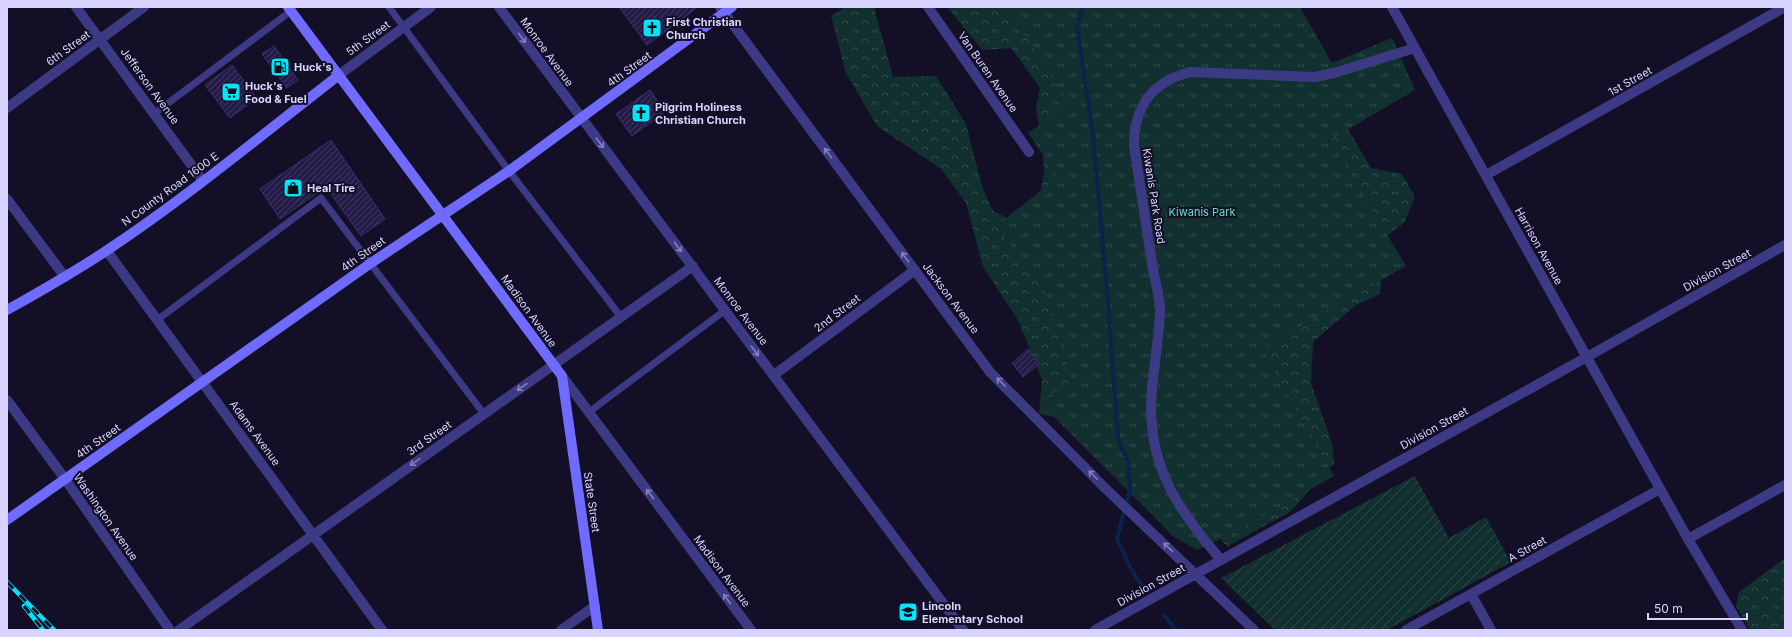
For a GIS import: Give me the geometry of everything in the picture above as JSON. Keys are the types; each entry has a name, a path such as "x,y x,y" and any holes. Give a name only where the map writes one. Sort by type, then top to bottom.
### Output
{"street":[{"name":"Jefferson Avenue","path":"76,7 155,113 203,181"},
{"name":"6th Street","path":"7,108 144,7"},
{"name":"5th Street","path":"338,75 431,7"},
{"name":"Monroe Avenue","path":"499,7 963,630"},
{"name":"Van Buren Avenue","path":"928,7 1029,152"},
{"name":"Harrison Avenue","path":"1392,7 1662,493 1742,630"},
{"name":"1st Street","path":"1486,175 1785,7"},
{"name":"Madison Avenue","path":"289,9 751,630"},
{"name":"4th Street","path":"7,520 371,263 509,171 581,119 725,9"},
{"name":"Jackson Avenue","path":"725,9 990,372 1136,517 1254,630"},
{"name":"Kiwanis Park Road","path":"1221,560 1178,506 1163,472 1153,436 1151,410 1160,309 1134,146 1134,132 1137,117 1143,104 1152,92 1164,82 1190,72 1315,77 1334,73 1415,48"},
{"name":"N County Road 1600 E","path":"7,310 107,251 203,181 338,75"},
{"path":"7,199 64,277"},
{"name":"Division Street","path":"1095,630 1587,357 1785,245"},
{"name":"Adams Avenue","path":"107,251 382,630"},
{"name":"3rd Street","path":"180,630 692,266"},
{"name":"2nd Street","path":"774,376 915,270"},
{"name":"State Street","path":"562,376 598,630"},
{"name":"Washington Avenue","path":"7,400 65,479 170,630"},
{"path":"1688,539 1785,485"},
{"name":"A Street","path":"1406,630 1662,493"},
{"path":"1471,594 1491,630"},
{"path":"561,630 595,606"}],"lane":[{"path":"389,7 509,171 621,317"},
{"path":"155,113 289,9"},
{"path":"157,320 321,198 484,414"},
{"path":"589,412 724,311"}],"green space":[{"path":"846,7 874,7 893,77 936,76 966,124 981,183 992,210 1015,222 1039,204 1044,173 1042,137 1036,110 1040,88 1011,48 982,50 947,7 1105,7 1128,185 1063,419 1039,414 1042,380 1018,320 983,267 966,203 941,169 877,126 846,73 831,16"},
{"name":"Kiwanis Park","path":"1007,7 1300,7 1332,63 1392,38 1415,90 1330,140 1406,266 1262,348 1334,476 1227,536 1197,550 1174,537 1039,402 1072,381 1042,284 996,226 1058,177 1028,133 1069,104"},
{"path":"1343,121 1371,168 1402,174 1415,197 1404,223 1386,236 1380,294 1356,305 1313,342 1311,383 1332,443 1334,463 1290,512 1228,546 1222,542 1219,529 1308,144"},
{"path":"1415,476 1449,538 1486,517 1511,562 1387,630 1275,630 1221,578"},
{"path":"1785,558 1785,630 1750,630 1736,606 1739,592"}],"building":[{"name":"First Christian Church","path":"619,7 698,7 647,45"},
{"name":"Huck's","path":"274,46 298,80 287,88 262,54"},
{"name":"Huck's Food & Fuel","path":"232,65 257,98 230,118 205,85"},
{"name":"Pilgrim Holiness Christian Church","path":"650,90 665,112 632,136 616,114"},
{"name":"Heal Tire","path":"331,140 385,219 361,236 326,187 280,219 260,189"},
{"path":"1028,349 1039,364 1023,377 1012,363"}],"waterway":[{"path":"1083,7 1077,26 1093,135 1118,439 1128,461 1130,489 1117,539 1131,569 1145,590"},
{"path":"1164,615 1176,630"}],"railway":[{"path":"7,582 54,630"},
{"path":"24,606 43,630"}],"place":[{"name":"First Christian Church","path":"652,28"},
{"name":"Huck's","path":"280,67"},
{"name":"Huck's Food & Fuel","path":"231,92"},
{"name":"Pilgrim Holiness Christian Church","path":"641,113"},
{"name":"Heal Tire","path":"293,188"},
{"name":"Lincoln Elementary School","path":"908,612"}]}
